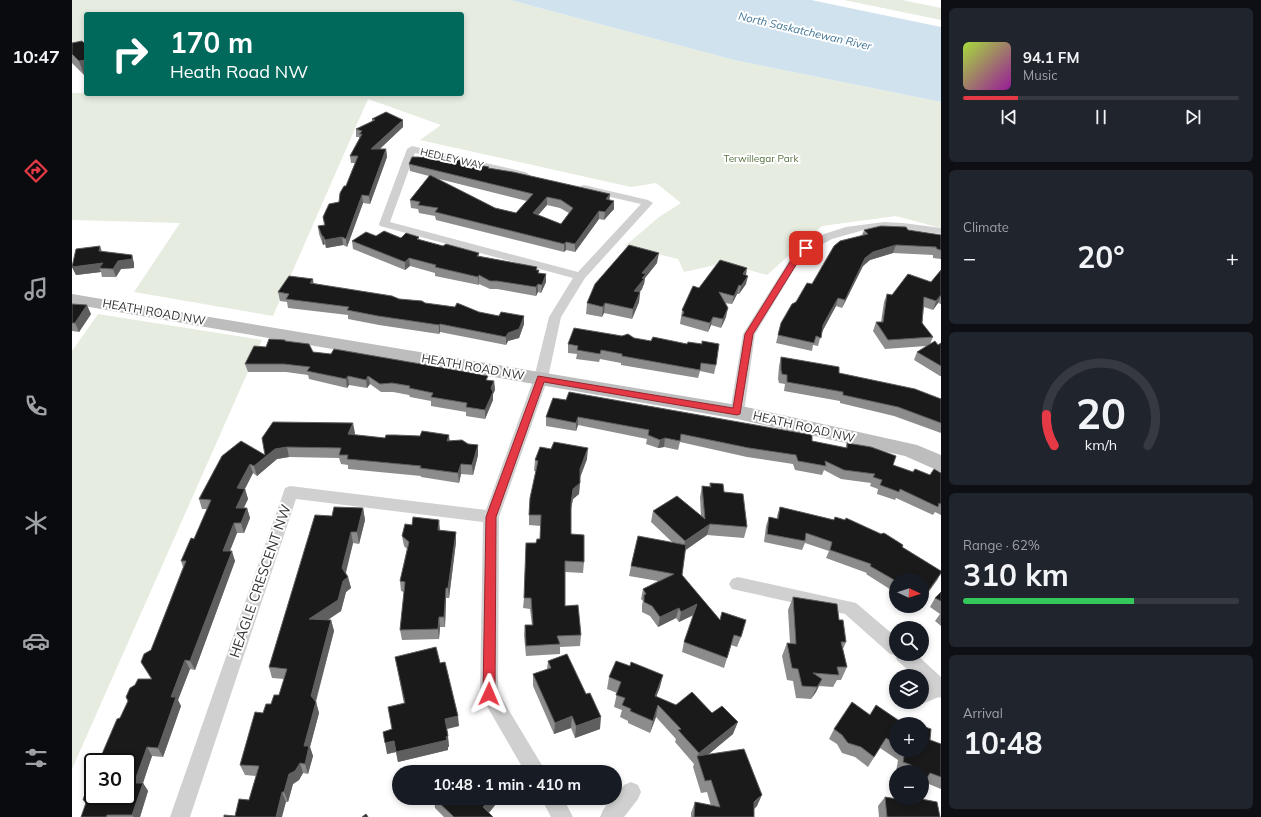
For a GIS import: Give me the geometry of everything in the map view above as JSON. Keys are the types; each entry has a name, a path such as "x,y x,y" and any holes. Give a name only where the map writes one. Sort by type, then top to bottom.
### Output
{"street":[{"name":"HEDLEY WAY","path":"534,177 412,149 384,224 580,276"},
{"path":"532,765 489,694 491,517 541,378 555,317 580,276 648,203 572,186"},
{"path":"737,412 749,334 796,258 806,248 832,234 854,228 913,226 941,231"},
{"name":"HEATH ROAD NW","path":"72,299 737,412 910,450 941,464"},
{"name":"HEAGLE CRESCENT NW","path":"180,817 290,492 491,517"},
{"path":"738,584 850,608 889,642"},
{"path":"911,661 940,688 929,692"},
{"path":"610,817 632,792"},
{"path":"555,805 563,817"}],"green space":[{"name":"Terwillegar Park","path":"72,0 510,0 734,60 941,102 941,228 896,216 822,226 767,275 724,263 684,272 678,259 625,246 659,217 681,203 656,183 631,187 420,140 441,125 368,99 273,316 134,292 180,223 72,220 72,93 84,93 84,96 464,96 464,12 84,12 84,45 72,45"},
{"path":"844,0 902,0 941,8 941,20"},
{"path":"98,314 262,340 72,769 72,351"}],"water":[{"name":"North Saskatchewan River","path":"510,0 811,0 941,27 941,102 734,60"}],"building":[{"path":"82,41 84,43 84,60 79,61 72,54 72,43"},
{"path":"386,112 403,120 371,149 386,149 369,196 362,195 346,239 342,237 325,240 318,226 325,225 323,217 329,204 339,202 340,193 344,186 346,186 358,156 350,156 362,134 359,134 362,131 356,129 375,120 372,119"},
{"path":"412,157 450,157 449,160 467,160 466,162 489,167 488,168 513,172 610,194 606,199 614,201 605,212 599,211 575,244 566,242 564,244 435,212 438,208 418,205 420,202 410,200 430,175 495,208 516,213 533,194 409,164","holes":["547,197 561,200 573,208 561,224 533,213"]},
{"path":"881,226 906,227 908,230 941,235 941,250 937,249 936,247 896,245 873,252 865,258 845,300 838,298 823,325 821,338 816,336 814,343 778,335 781,323 792,304 796,302 807,283 812,284 834,246 840,241 868,234 864,230"},
{"path":"384,231 401,238 406,233 419,237 417,239 443,246 446,244 479,253 477,256 537,267 536,270 539,270 538,273 546,274 542,285 538,284 536,287 490,281 479,275 478,277 435,267 436,265 409,258 405,262 352,241 366,232 376,236"},
{"path":"629,245 659,253 642,273 646,274 642,278 644,279 634,291 640,292 633,309 605,303 603,307 587,303 595,284"},
{"path":"100,246 99,251 132,255 132,259 118,261 113,269 99,268 103,263 72,267 76,249"},
{"path":"720,260 747,268 743,274 748,276 741,286 739,285 734,296 719,292 728,308 723,319 713,317 710,323 682,316 684,312 682,310 693,286 699,288"},
{"path":"941,270 941,295 936,301 924,297 922,323 933,337 888,340 876,322 883,322 887,294 892,295 908,274 931,282"},
{"path":"289,276 313,279 310,283 392,296 399,299 422,301 425,303 455,307 457,303 479,312 499,316 501,312 524,316 519,329 508,333 506,337 440,324 378,316 347,310 349,307 286,299 289,294 278,292"},
{"path":"72,304 87,305 75,323 72,323"},
{"path":"574,328 622,336 628,334 634,338 651,341 653,337 687,344 688,342 702,344 702,341 719,344 716,365 701,363 700,370 622,356 622,354 601,350 600,354 577,350 578,346 568,344"},
{"path":"269,339 309,344 313,352 331,354 334,349 488,376 486,380 494,381 491,388 493,392 485,410 466,407 467,403 431,397 433,393 409,388 410,386 392,383 380,384 368,376 366,380 348,376 346,379 307,371 310,367 284,364 245,364 254,346 266,347"},
{"path":"935,341 938,345 941,343 941,366 917,352"},
{"path":"781,357 839,367 839,373 915,389 941,399 941,423 898,407 843,395 843,392 787,382 787,375 782,374 781,370"},
{"path":"569,392 812,435 812,441 847,448 847,443 871,447 896,456 893,465 913,472 915,469 930,475 934,469 941,473 941,504 939,503 938,507 900,489 899,492 880,485 882,480 873,477 875,474 844,470 825,461 826,466 798,461 796,455 749,448 681,434 680,441 665,438 660,440 648,435 649,430 578,417 576,423 546,417 553,398 566,400"},
{"path":"273,422 353,423 348,434 385,438 386,435 420,436 422,431 449,435 447,441 462,440 468,444 478,445 472,465 461,464 458,473 420,468 421,466 347,459 348,455 339,455 341,448 287,447 275,449 254,466 250,464 237,488 245,489 236,508 247,508 241,523 234,523 223,551 232,551 190,661 185,660 171,697 176,697 158,748 147,747 136,777 136,753 102,753 117,719 120,718 128,701 126,697 130,688 135,685 138,679 152,679 141,662 144,654 151,650 186,561 181,561 191,538 194,539 211,500 199,499 222,456 241,441 265,455 262,438"},
{"path":"554,442 588,448 580,469 580,483 573,489 571,503 571,534 584,535 584,562 565,561 565,606 578,605 581,635 557,636 560,644 526,646 525,625 533,625 531,598 524,598 526,543 536,543 537,539 540,539 541,515 529,515 530,498 538,461 535,460 540,447 551,449"},
{"path":"710,483 723,484 724,492 743,494 747,527 710,524 685,541 653,511 677,496 705,519 702,486 711,487"},
{"path":"334,507 363,508 357,532 351,532 342,568 348,577 343,581 338,600 309,619 331,620 311,696 316,702 304,746 309,746 305,764 300,763 295,771 289,774 284,792 282,792 276,817 224,817 224,815 235,816 239,799 249,800 259,766 240,765 255,712 263,713 266,704 271,704 274,695 279,695 287,669 269,667 315,515 332,516"},
{"path":"780,507 834,520 835,517 845,520 846,518 881,534 884,533 903,545 902,547 941,571 941,573 929,590 929,573 889,573 889,577 870,566 871,564 830,550 832,542 806,533 805,541 767,534 769,517 778,519"},
{"path":"413,517 439,520 438,530 456,532 448,588 446,588 444,617 439,617 438,629 400,630 405,582 400,581 409,542 402,536 405,524 412,525"},
{"path":"638,536 686,545 682,575 720,620 722,612 746,620 741,637 734,635 727,658 684,642 697,604 681,612 679,608 660,617 652,606 644,602 644,595 646,594 643,589 674,574 631,566"},
{"path":"941,592 941,601 935,598"},
{"path":"793,597 837,604 839,620 843,620 846,642 841,642 847,667 837,667 839,675 813,673 822,679 817,687 802,686 798,669 792,668 787,643 796,644"},
{"path":"436,647 440,663 445,662 458,716 445,719 448,736 446,737 447,740 396,752 394,741 385,743 383,732 392,729 388,707 405,703 395,657"},
{"path":"567,654 586,694 590,693 601,717 576,726 572,716 555,723 533,674 551,668 548,661"},
{"path":"616,661 630,666 631,662 663,675 655,696 676,705 692,692 712,713 722,706 738,722 699,753 678,730 681,729 658,705 653,721 630,711 631,709 622,705 625,698 616,695 621,682 609,677"},
{"path":"852,702 870,715 876,705 894,717 889,717 889,740 886,738 874,757 861,747 848,743 842,735 834,729"},
{"path":"929,728 931,729 930,740 941,744 941,777 930,773 929,775 929,765 911,765 903,762 904,757 929,757"},
{"path":"744,749 762,795 754,802 754,817 694,817 695,802 720,807 711,780 705,781 697,756"},
{"path":"136,783 143,783 136,803"},
{"path":"885,797 889,798 889,805 929,805 929,800 937,802 940,817 887,817"},
{"path":"85,805 135,805 132,815 81,817"},
{"path":"441,805 485,805 483,807 493,817 454,817"}],"route":[{"path":"489,694 491,517 541,378 737,412 749,334 796,258 806,248"}]}
